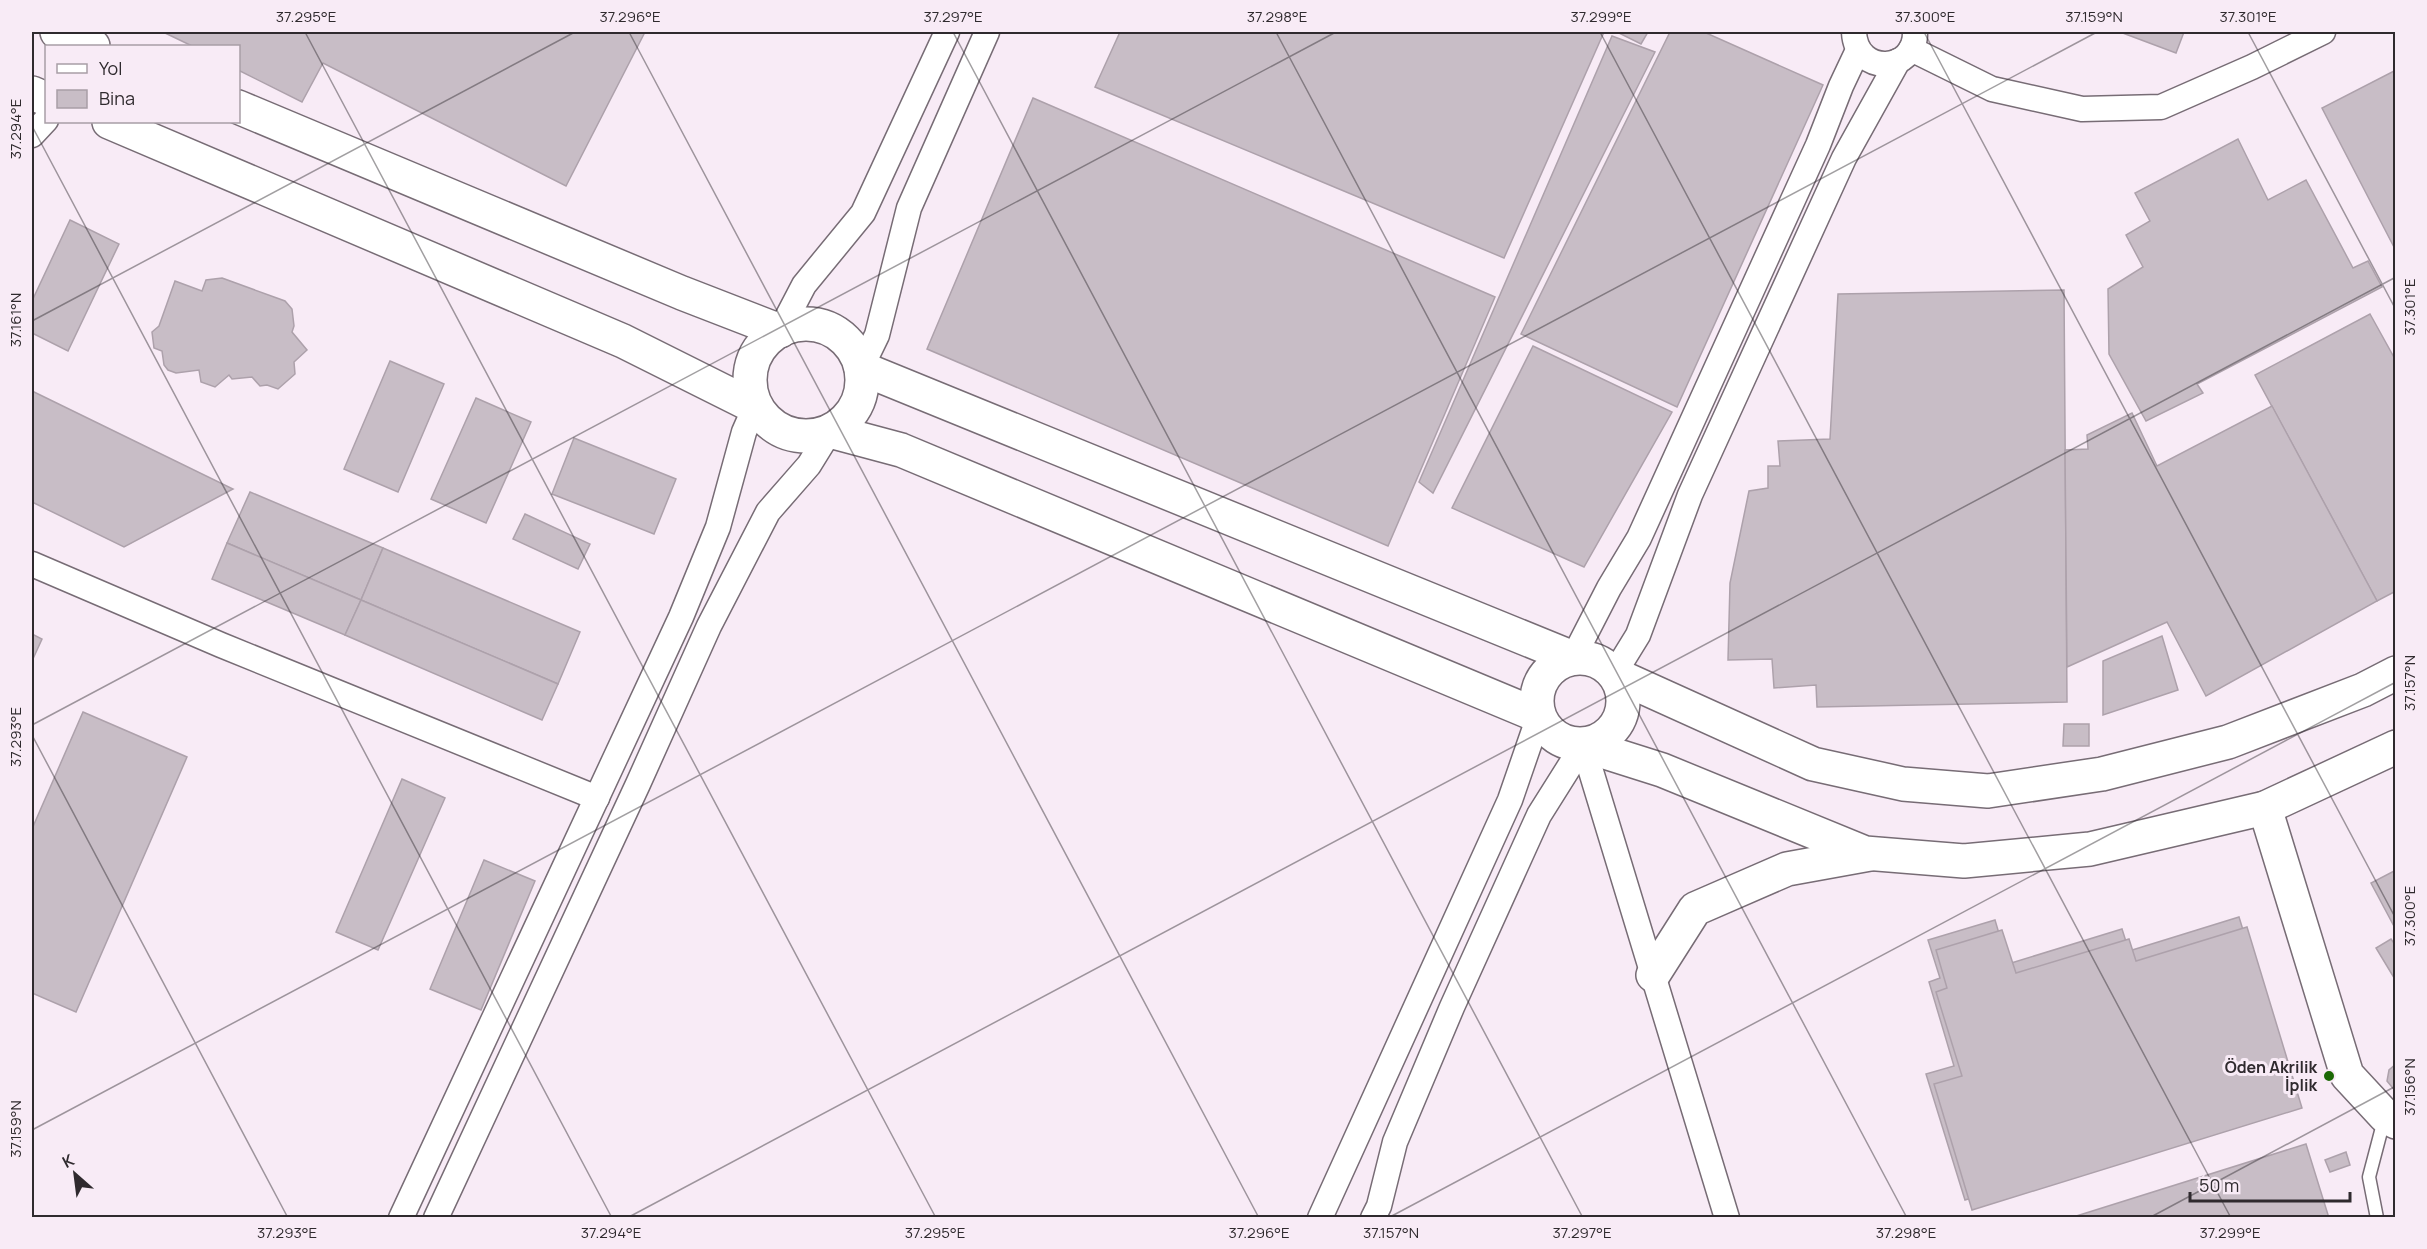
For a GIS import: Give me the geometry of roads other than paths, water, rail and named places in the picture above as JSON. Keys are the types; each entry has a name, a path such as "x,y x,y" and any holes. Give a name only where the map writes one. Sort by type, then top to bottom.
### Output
{"street":[{"path":"57,32 87,45"},
{"path":"780,331 804,285 863,213 947,32"},
{"path":"861,368 877,335 909,207 987,32"},
{"path":"1911,41 1992,89 2082,109 2161,106 2252,68 2323,32"},
{"path":"1852,39 1872,62 1881,64 1911,41"},
{"path":"1852,39 1841,86 1818,145 1639,538 1609,588 1573,658 1559,663 1543,677 1536,695 1539,716 1544,726 1554,737 1568,743 1583,745 1662,771 1865,853 1964,861 2090,849 2265,808 2396,747"},
{"path":"1614,674 1638,635 1690,495 1839,169 1911,41"},
{"path":"240,108 682,293 780,331"},
{"path":"32,135 45,121"},
{"path":"111,123 623,341 755,407 768,422 783,432 802,437 830,431 846,420 854,411 862,388 861,368 854,351 841,336 827,328 808,324 788,327 780,331 766,342 753,359 749,386 755,407 744,432 718,527 681,617 401,1218"},
{"path":"861,368 1573,658 1594,660 1607,667 1622,687 1624,701 1619,722 1604,737 1583,745 1539,815 1452,1007 1395,1142 1379,1214"},
{"path":"830,431 902,450 1539,716"},
{"path":"436,1218 709,626 768,512 809,465 830,431"},
{"path":"32,564 221,645 597,798"},
{"path":"1614,674 1813,764 1903,784 1988,791 2102,774 2228,741 2363,690 2396,673"},
{"path":"1320,1218 1510,800 1539,716"},
{"path":"1583,745 1727,1218"},
{"path":"2265,808 2347,1075 2390,1119"},
{"path":"1653,975 1695,909 1787,869 1871,853"}],"lane":[{"path":"2377,1218 2369,1177 2390,1119"}],"place":[{"name":"Öden Akrilik İplik","path":"2329,1076"}]}
